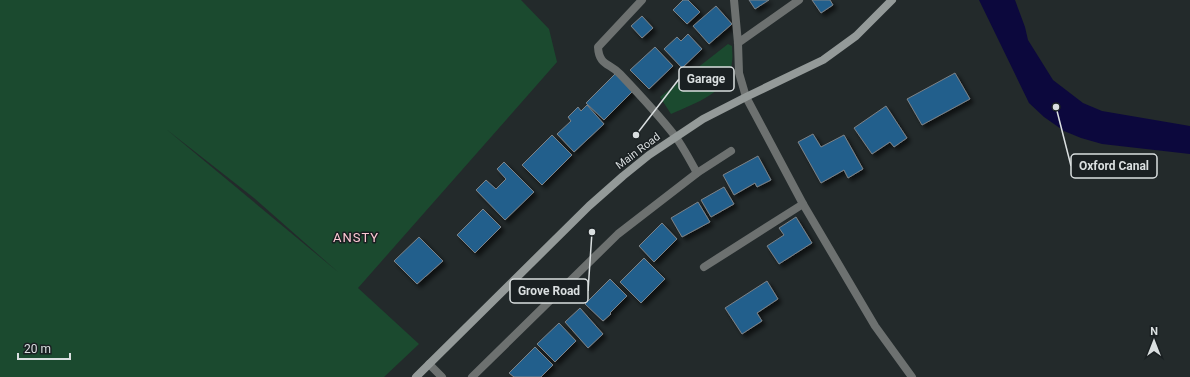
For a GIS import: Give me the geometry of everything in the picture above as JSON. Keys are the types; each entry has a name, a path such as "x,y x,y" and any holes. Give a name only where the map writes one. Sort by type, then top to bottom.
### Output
{"main road":[{"name":"Main Road","path":"416,377 589,206 649,155 703,120 746,96 823,60 856,36 892,0"}],"street":[{"path":"642,0 598,47 598,54 600,59 606,65 618,72 649,104 676,137 697,173"},
{"path":"734,0 739,73 746,96 803,204 875,326 912,377"},
{"path":"738,43 799,0"},
{"path":"472,377 618,234 697,173 731,151"},
{"path":"704,267 803,204"},
{"path":"429,364 442,377"}],"green space":[{"path":"0,0 521,0 549,29 557,62 358,288 419,344 384,377 0,377","holes":["166,129 254,198 338,272"]},
{"path":"728,44 732,46 732,60 730,73 725,82 709,96 671,114 660,97"}],"shaded area":[{"path":"979,0 1015,0 1028,40 1053,80 1083,103 1102,111 1190,126 1190,154 1102,144 1064,131 1044,117 1029,103"}],"building":[{"path":"683,0 688,0 700,12 687,24 673,10"},
{"path":"749,0 769,0 755,9"},
{"path":"812,0 830,0 833,5 821,13"},
{"path":"716,6 732,24 709,44 693,26"},
{"path":"642,16 653,28 642,38 631,26"},
{"path":"688,34 702,49 682,68 664,49 677,37 681,41"},
{"path":"655,47 673,66 649,89 630,70"},
{"path":"955,73 970,99 922,125 907,99"},
{"path":"615,74 633,91 604,120 586,103"},
{"path":"587,105 604,124 574,152 557,134 571,121 568,117 578,107 581,111"},
{"path":"886,106 907,138 894,147 890,142 872,154 854,128"},
{"path":"813,134 821,147 844,135 863,169 848,178 844,170 821,183 798,142"},
{"path":"552,135 572,155 542,185 522,165"},
{"path":"758,156 771,180 757,187 755,183 734,195 723,175"},
{"path":"504,162 534,192 505,220 476,190 486,180 496,189 506,179 497,169"},
{"path":"724,187 734,204 711,217 701,200"},
{"path":"698,202 710,222 682,237 671,218"},
{"path":"483,209 501,227 475,253 457,235"},
{"path":"796,217 812,243 779,264 767,246 784,235 779,228"},
{"path":"662,223 677,239 654,262 639,246"},
{"path":"419,237 443,261 417,284 394,261"},
{"path":"644,258 665,279 641,303 620,282"},
{"path":"610,279 627,296 603,321 585,304"},
{"path":"767,281 778,299 757,313 762,321 742,334 725,308"},
{"path":"580,308 603,334 588,348 565,322"},
{"path":"559,323 576,341 555,362 537,344"},
{"path":"535,347 553,365 541,377 514,377 509,373"}],"place":[{"name":"Oxford Canal","path":"1056,107"},
{"name":"Garage","path":"636,135"},
{"name":"Grove Road","path":"592,232"}],"district":[{"name":"ANSTY","path":"356,237"}]}
